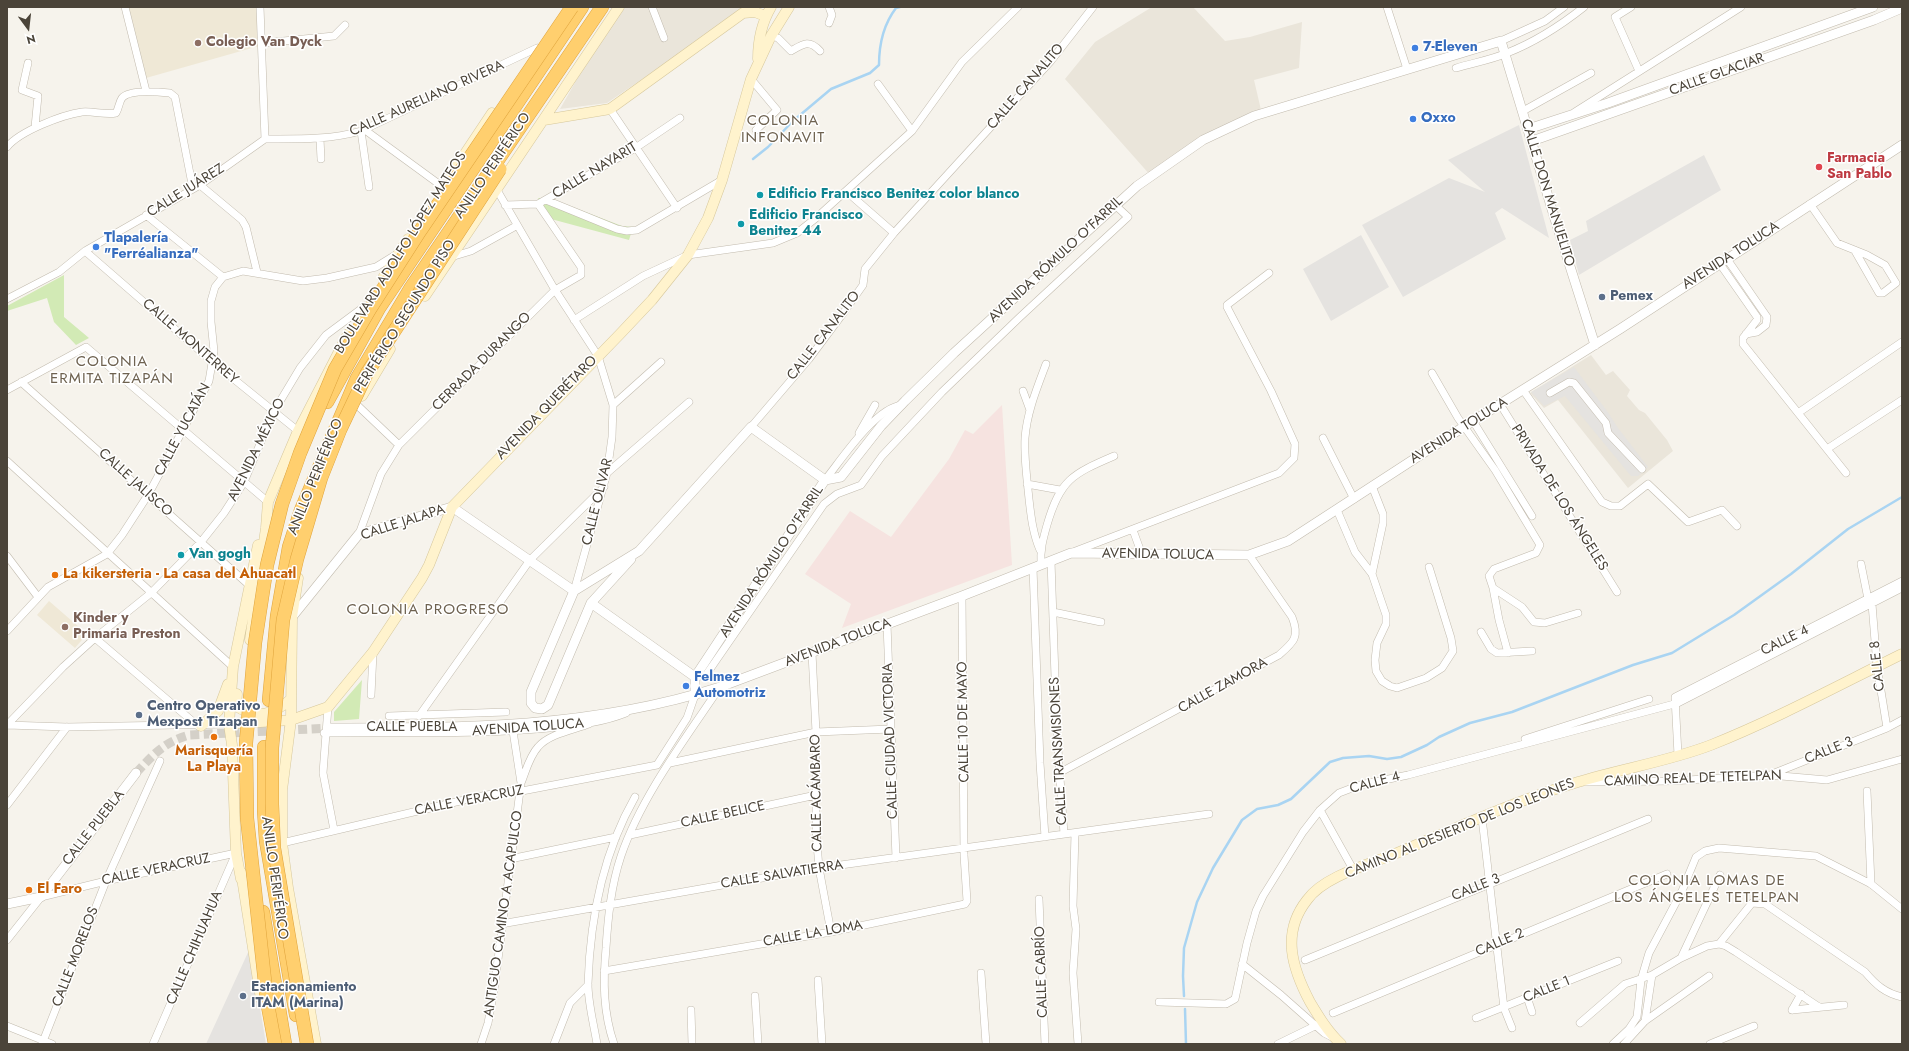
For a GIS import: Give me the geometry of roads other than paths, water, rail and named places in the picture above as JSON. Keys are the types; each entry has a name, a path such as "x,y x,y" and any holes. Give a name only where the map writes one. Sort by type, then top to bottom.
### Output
{"highway":[{"path":"275,1044 267,1001 246,818 246,743 255,643 267,565 282,504 300,453 335,369 370,309 420,231 572,7"},
{"name":"ANILLO PERIFÉRICO","path":"285,1044 256,871 251,832 246,748 249,704 275,538 299,466 332,392 379,308 582,7"},
{"name":"ANILLO PERIFÉRICO","path":"301,1044 266,841 264,747 277,616 289,547 300,510 357,378 410,289 470,198 602,7"},
{"name":"PERIFÉRICO SEGUNDO PISO","path":"307,1044 274,848 272,748 283,620 308,518 321,478 340,430 367,373 500,169 611,7"},
{"path":"469,231 470,198"}],"main road":[{"name":"BOULEVARD ADOLFO LÓPEZ MATEOS","path":"249,704 251,623 266,528 268,502 298,431 338,351 397,254 564,7"},
{"path":"316,1044 288,888 282,843 282,790 291,720 292,617 300,568 315,509 357,405 395,340 619,7"},
{"name":"AVENIDA QUERÉTARO","path":"758,64 758,43 765,16 771,7"},
{"name":"AVENIDA QUERÉTARO","path":"328,707 373,652 429,565 452,507 652,300 688,256 708,218 722,180 751,79 771,36 789,7"},
{"path":"544,120 610,109 743,13 754,12 765,16"},
{"path":"268,502 236,650 228,724 232,745 236,853 269,1044"},
{"path":"236,650 238,672 236,706 246,713 259,714 280,709 291,699"},
{"name":"CAMINO AL DESIERTO DE LOS LEONES","path":"1338,1041 1319,1018 1298,978 1292,959 1292,930 1298,912 1308,898 1320,887 1354,871 1482,818 1576,782 1709,746 1902,654"},
{"path":"200,726 218,711 233,667"},
{"path":"228,724 291,720 328,707"},
{"path":"241,879 246,748"}],"street":[{"path":"124,7 146,91"},
{"path":"260,7 263,43 265,139"},
{"path":"652,7 664,38"},
{"path":"829,7 832,15 829,24"},
{"path":"574,320 643,276 688,256 773,243 797,233 912,131 962,62 1018,7"},
{"name":"CALLE CANALITO","path":"591,603 751,426 808,359 863,285 865,269 894,233 1050,62 1093,7"},
{"path":"1387,7 1407,69"},
{"name":"AVENIDA RÓMULO O'FARRIL","path":"696,677 825,480 841,477 881,426 954,353 1116,205 1157,171 1203,140 1254,116 1501,41 1544,21 1564,7"},
{"path":"1456,68 1505,54 1533,41 1566,21 1584,7"},
{"path":"1631,7 1615,16 1639,71"},
{"path":"1573,113 1741,7"},
{"name":"CALLE GLACIAR","path":"1528,129 1573,113 1608,103 1873,7"},
{"name":"CALLE GLACIAR","path":"1532,141 1862,24 1902,8"},
{"path":"1859,13 1862,24"},
{"path":"263,43 334,36 345,25"},
{"path":"771,36 778,38 791,51 807,43 814,45 820,52"},
{"name":"CALLE DON MANUELITO","path":"1501,41 1595,345"},
{"name":"CALLE AURELIANO RIVERA","path":"265,139 320,139 341,137 363,131 537,48"},
{"path":"28,63 22,90 38,96 35,127"},
{"path":"1523,112 1591,74"},
{"path":"751,79 777,110 756,130"},
{"path":"878,84 912,131"},
{"path":"7,147 35,127 58,118 82,112 114,114 117,111 122,99 126,95 146,91 170,93 175,97 193,189"},
{"path":"610,109 677,208"},
{"name":"CALLE NAYARIT","path":"505,205 538,204 637,147 680,118"},
{"path":"363,131 443,187"},
{"path":"363,131 368,187"},
{"name":"CALLE JUÁREZ","path":"7,299 59,272 84,251 200,185 265,139"},
{"path":"320,139 321,159"},
{"name":"AVENIDA TOLUCA","path":"327,731 513,731 589,724 608,720 636,709 696,695 720,687 962,596 1071,553 1142,555 1249,555 1288,542 1372,486 1595,345 1902,145"},
{"path":"546,200 616,229 627,231 644,227 722,180"},
{"path":"200,185 242,220 246,227 257,272"},
{"name":"CALLE OLIVAR","path":"497,190 516,226 598,356 613,405 612,437 604,487 574,591 531,692 531,703 535,708 542,709 548,705 591,603"},
{"path":"846,191 894,233"},
{"name":"CERRADA DURANGO","path":"359,534 381,474 399,445 555,290 580,275 582,271 538,204"},
{"path":"1810,204 1837,243 1867,255 1885,265 1896,283 1883,293 1879,293 1855,251"},
{"name":"AVENIDA RÓMULO O'FARRIL","path":"696,677 706,676 824,504 836,494 861,485 882,456 942,392 1025,312 1128,217 1116,205"},
{"path":"146,215 223,277 243,271 257,272 303,281 327,278 376,267 397,254"},
{"path":"451,257 471,251 516,226"},
{"name":"CALLE MONTERREY","path":"84,251 273,413 298,431"},
{"path":"1723,261 1749,298 1767,317 1766,325 1760,330 1746,334 1742,340 1744,344 1846,473"},
{"path":"1071,553 1279,473 1294,458 1295,444 1270,391 1226,307 1269,273"},
{"name":"CALLE YUCATÁN","path":"7,630 48,588 108,554 148,495 209,381 214,363 211,301 215,287 223,277"},
{"name":"AVENIDA MÉXICO","path":"7,725 63,667 95,638 151,593 201,542 224,513 244,482 273,413 300,368 326,335 365,306"},
{"path":"1798,413 1902,342"},
{"path":"7,390 86,347 268,502"},
{"path":"613,405 661,362"},
{"path":"1040,550 1033,531 1027,484 1025,437 1030,410 1046,364"},
{"path":"1432,373 1532,516"},
{"name":"CALLE JALISCO","path":"21,382 249,585"},
{"path":"1550,393 1569,382 1574,383 1606,423 1608,432 1642,469"},
{"path":"1523,390 1602,502 1611,506 1620,506 1648,484 1688,522 1722,510 1737,526"},
{"path":"1023,391 1030,410"},
{"path":"1827,449 1902,400"},
{"path":"607,473 689,402"},
{"name":"PRIVADA DE LOS ÁNGELES","path":"1500,404 1617,592"},
{"path":"357,405 399,445"},
{"path":"854,442 875,405"},
{"path":"751,426 825,480 854,442 884,411 894,406 902,405"},
{"path":"1469,424 1540,545 1536,553 1494,569 1489,576 1508,653"},
{"path":"1323,438 1354,499"},
{"path":"1040,550 1050,514 1060,490 1079,472 1114,456"},
{"path":"7,461 233,667"},
{"path":"1027,484 1060,490"},
{"path":"1372,486 1383,514 1383,523 1372,574"},
{"path":"420,716 530,560 604,487"},
{"name":"CALLE JALAPA","path":"292,617 359,534 452,507 574,591"},
{"path":"1337,510 1355,552 1372,574 1386,615 1386,624 1377,643 1375,660 1376,671 1382,681 1390,686 1397,688 1426,678 1442,668 1452,652 1451,638 1429,567"},
{"path":"1132,530 1142,555"},
{"name":"CALLE TRANSMISIONES","path":"1040,550 1037,567 1040,770 1045,837"},
{"name":"CALLE CANALITO","path":"574,591 639,551"},
{"name":"CALLE ZAMORA","path":"1059,773 1279,655 1292,644 1296,636 1296,627 1292,617 1249,555"},
{"path":"7,556 38,597"},
{"name":"CALLE TRANSMISIONES","path":"1051,561 1059,773 1064,834 1075,833 1073,906 1076,929 1073,973 1078,1044"},
{"name":"CALLE 8","path":"1861,564 1870,601 1877,666 1887,728"},
{"name":"CALLE 4","path":"1159,1002 1226,1004 1235,999 1242,964 1256,912 1263,896 1303,832 1320,810 1339,793 1360,785 1408,775 1674,704 1870,601 1902,581"},
{"path":"1493,588 1522,607 1530,619 1539,623 1545,623 1578,613"},
{"name":"CALLE 4","path":"1870,601 1902,588"},
{"name":"CALLE 10 DE MAYO","path":"962,596 964,847"},
{"path":"591,603 696,677 696,695"},
{"path":"1053,612 1101,622"},
{"name":"CALLE CIUDAD VICTORIA","path":"887,624 896,858"},
{"path":"1481,632 1491,649 1497,653 1532,651"},
{"path":"95,638 200,726"},
{"path":"371,695 373,652"},
{"name":"CALLE ACÁMBARO","path":"812,653 816,732 816,831 819,868 831,932"},
{"path":"614,1044 606,1010 603,988 608,905 621,856 652,790 720,687"},
{"name":"CALLE VERACRUZ","path":"282,843 477,797 502,792 522,791 657,765 687,718 696,695"},
{"path":"1521,744 1528,737 1649,699"},
{"path":"1674,704 1678,754"},
{"path":"328,707 323,773 334,830"},
{"name":"CALLE PUEBLA","path":"327,731 494,726 560,720 636,709"},
{"path":"389,716 506,712"},
{"name":"CALLE 3","path":"1770,775 1887,728 1902,720"},
{"path":"7,725 67,727 200,726 228,724"},
{"name":"ANTIGUO CAMINO A ACAPULCO","path":"521,783 531,757 538,746 549,739 589,724"},
{"path":"7,805 67,727"},
{"path":"670,763 816,732 891,729"},
{"name":"ANTIGUO CAMINO A ACAPULCO","path":"481,1044 488,1024 510,859 522,791 513,731"},
{"name":"CAMINO REAL DE TETELPAN","path":"1576,782 1671,781 1770,775 1827,780 1902,759"},
{"name":"CALLE MORELOS","path":"43,1042 106,881 160,761"},
{"name":"CALLE PUEBLA","path":"7,940 136,773"},
{"path":"1867,790 1871,884"},
{"name":"CALLE BELICE","path":"630,835 816,795"},
{"path":"597,1044 588,985 596,907 605,868 623,818 634,797"},
{"path":"1320,810 1354,871"},
{"path":"1075,833 1209,814"},
{"path":"1482,818 1504,1008 1512,1028"},
{"name":"CALLE 3","path":"1305,960 1489,883 1648,819"},
{"name":"CALLE SALVATIERRA","path":"501,924 819,868 1064,834"},
{"path":"510,859 616,837"},
{"name":"CALLE LA LOMA","path":"604,971 831,932 965,904 967,902 964,847"},
{"path":"1613,1044 1629,1029 1637,1017 1641,980 1649,953 1682,891 1696,857 1705,852 1719,848 1816,856 1871,884 1902,909"},
{"name":"CALLE VERACRUZ","path":"7,904 236,853"},
{"name":"CALLE CHIHUAHUA","path":"153,1044 236,853"},
{"name":"CALLE 2","path":"1333,1013 1667,874"},
{"path":"1681,958 1720,875"},
{"name":"CALLE CABRÍO","path":"1039,899 1045,1044"},
{"path":"1719,944 1752,903 1765,904 1865,972 1876,986 1888,993 1902,997"},
{"path":"1580,1023 1625,984 1641,980 1652,975 1681,958 1707,946 1719,944 1736,952 1819,1006"},
{"name":"CALLE 1","path":"1476,1018 1618,961"},
{"path":"1645,1022 1652,975 1646,962"},
{"path":"1242,964 1317,1025 1324,1033 1338,1041"},
{"path":"981,974 986,1044"},
{"path":"1624,1044 1645,1022 1709,976"},
{"path":"818,980 822,1044"},
{"path":"554,1044 570,1003 588,985"},
{"path":"1801,994 1792,1010 1819,1006 1844,1005"},
{"path":"755,996 758,1044"},
{"path":"1527,997 1532,1012"},
{"path":"691,1010 692,1044"},
{"path":"1278,1044 1317,1025"},
{"path":"7,1026 43,1042 52,1044"},
{"path":"1710,1044 1754,1026"}],"waterway":[{"path":"753,159 768,147 793,121 831,89 870,73 879,65 881,42 885,28 896,8 900,7"},
{"path":"1184,996 1184,948 1197,902 1213,868 1242,820 1257,809 1278,805 1291,799 1330,762 1343,758 1369,756 1387,759 1401,757 1470,723 1512,712 1633,665 1672,653 1734,615 1791,574 1848,529 1902,497"},
{"path":"1185,1009 1186,1044"}],"tunnel":[{"path":"136,773 166,745 189,735 330,728"}],"place":[{"name":"Colegio Van Dyck","path":"198,43"},
{"name":"7-Eleven","path":"1415,48"},
{"name":"Oxxo","path":"1413,119"},
{"name":"Farmacia San Pablo","path":"1819,167"},
{"name":"Edificio Francisco Benitez color blanco","path":"760,195"},
{"name":"Edificio Francisco Benitez 44","path":"741,224"},
{"name":"Tlapalería \"Ferréalianza\"","path":"96,247"},
{"name":"Pemex","path":"1602,297"},
{"name":"Van gogh","path":"181,555"},
{"name":"La kikersteria - La casa del Ahuacatl","path":"55,575"},
{"name":"Kinder y Primaria Preston","path":"65,627"},
{"name":"Felmez Automotriz","path":"686,686"},
{"name":"Centro Operativo Mexpost Tizapan","path":"139,715"},
{"name":"Marisquería La Playa","path":"214,737"},
{"name":"El Faro","path":"29,890"},
{"name":"Estacionamiento ITAM (Marina)","path":"243,996"}],"district":[{"name":"COLONIA INFONAVIT","path":"783,130"},
{"name":"COLONIA ERMITA TIZAPÁN","path":"112,370"},
{"name":"COLONIA PROGRESO","path":"428,610"},
{"name":"COLONIA LOMAS DE LOS ÁNGELES TETELPAN","path":"1707,890"}]}
